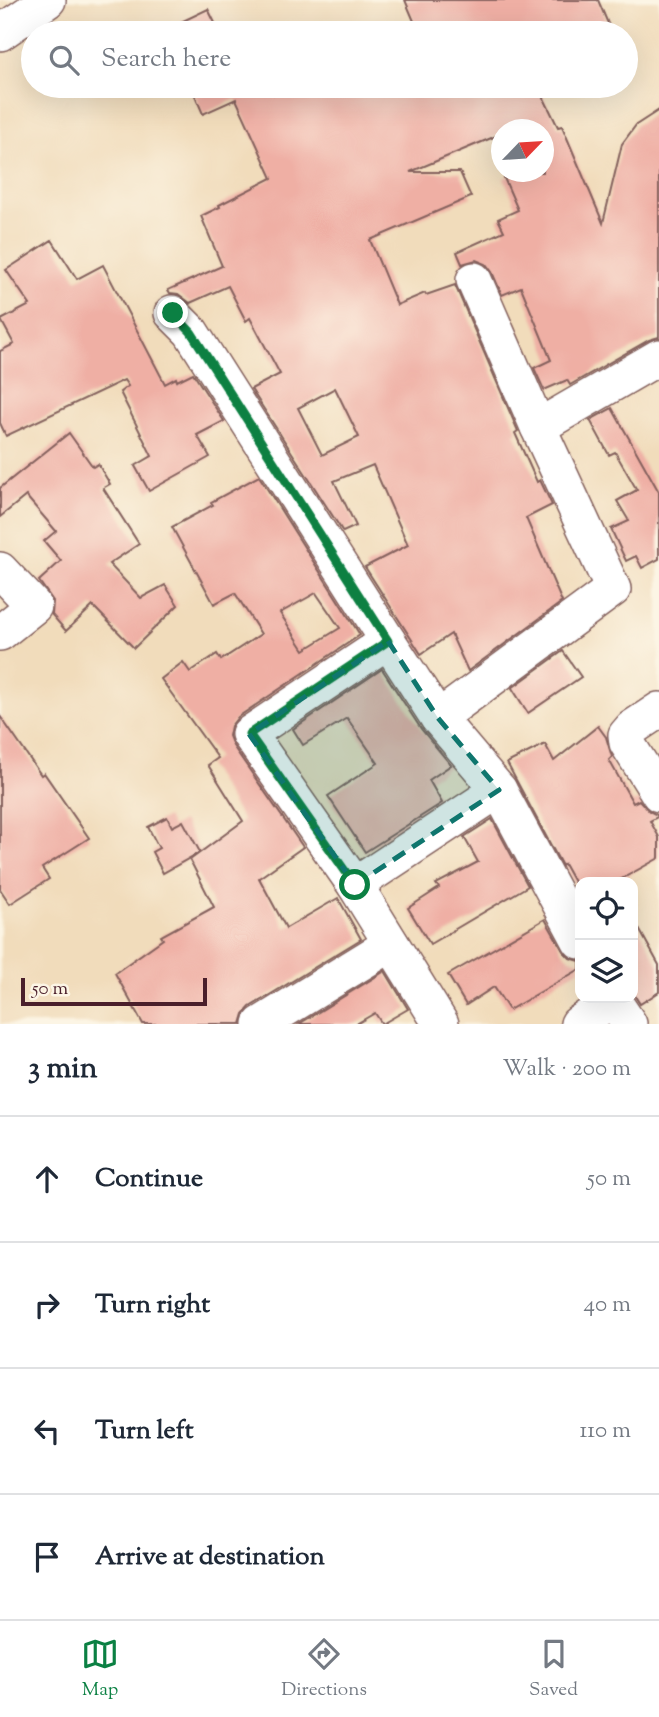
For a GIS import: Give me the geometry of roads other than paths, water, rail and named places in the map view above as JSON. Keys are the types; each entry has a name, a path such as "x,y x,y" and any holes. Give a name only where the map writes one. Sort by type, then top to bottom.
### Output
{"street":[{"path":"0,33 48,0"},
{"path":"438,718 613,589 474,280"},
{"path":"173,313 191,332 438,718 499,790 579,940"},
{"path":"538,427 659,357"},
{"path":"0,570 34,606 0,632"},
{"path":"388,641 249,734 355,885 441,1024"},
{"path":"659,710 626,735 627,743 659,794"},
{"path":"355,885 499,790"},
{"path":"261,1024 391,944"},
{"path":"578,1024 618,1007"}]}
